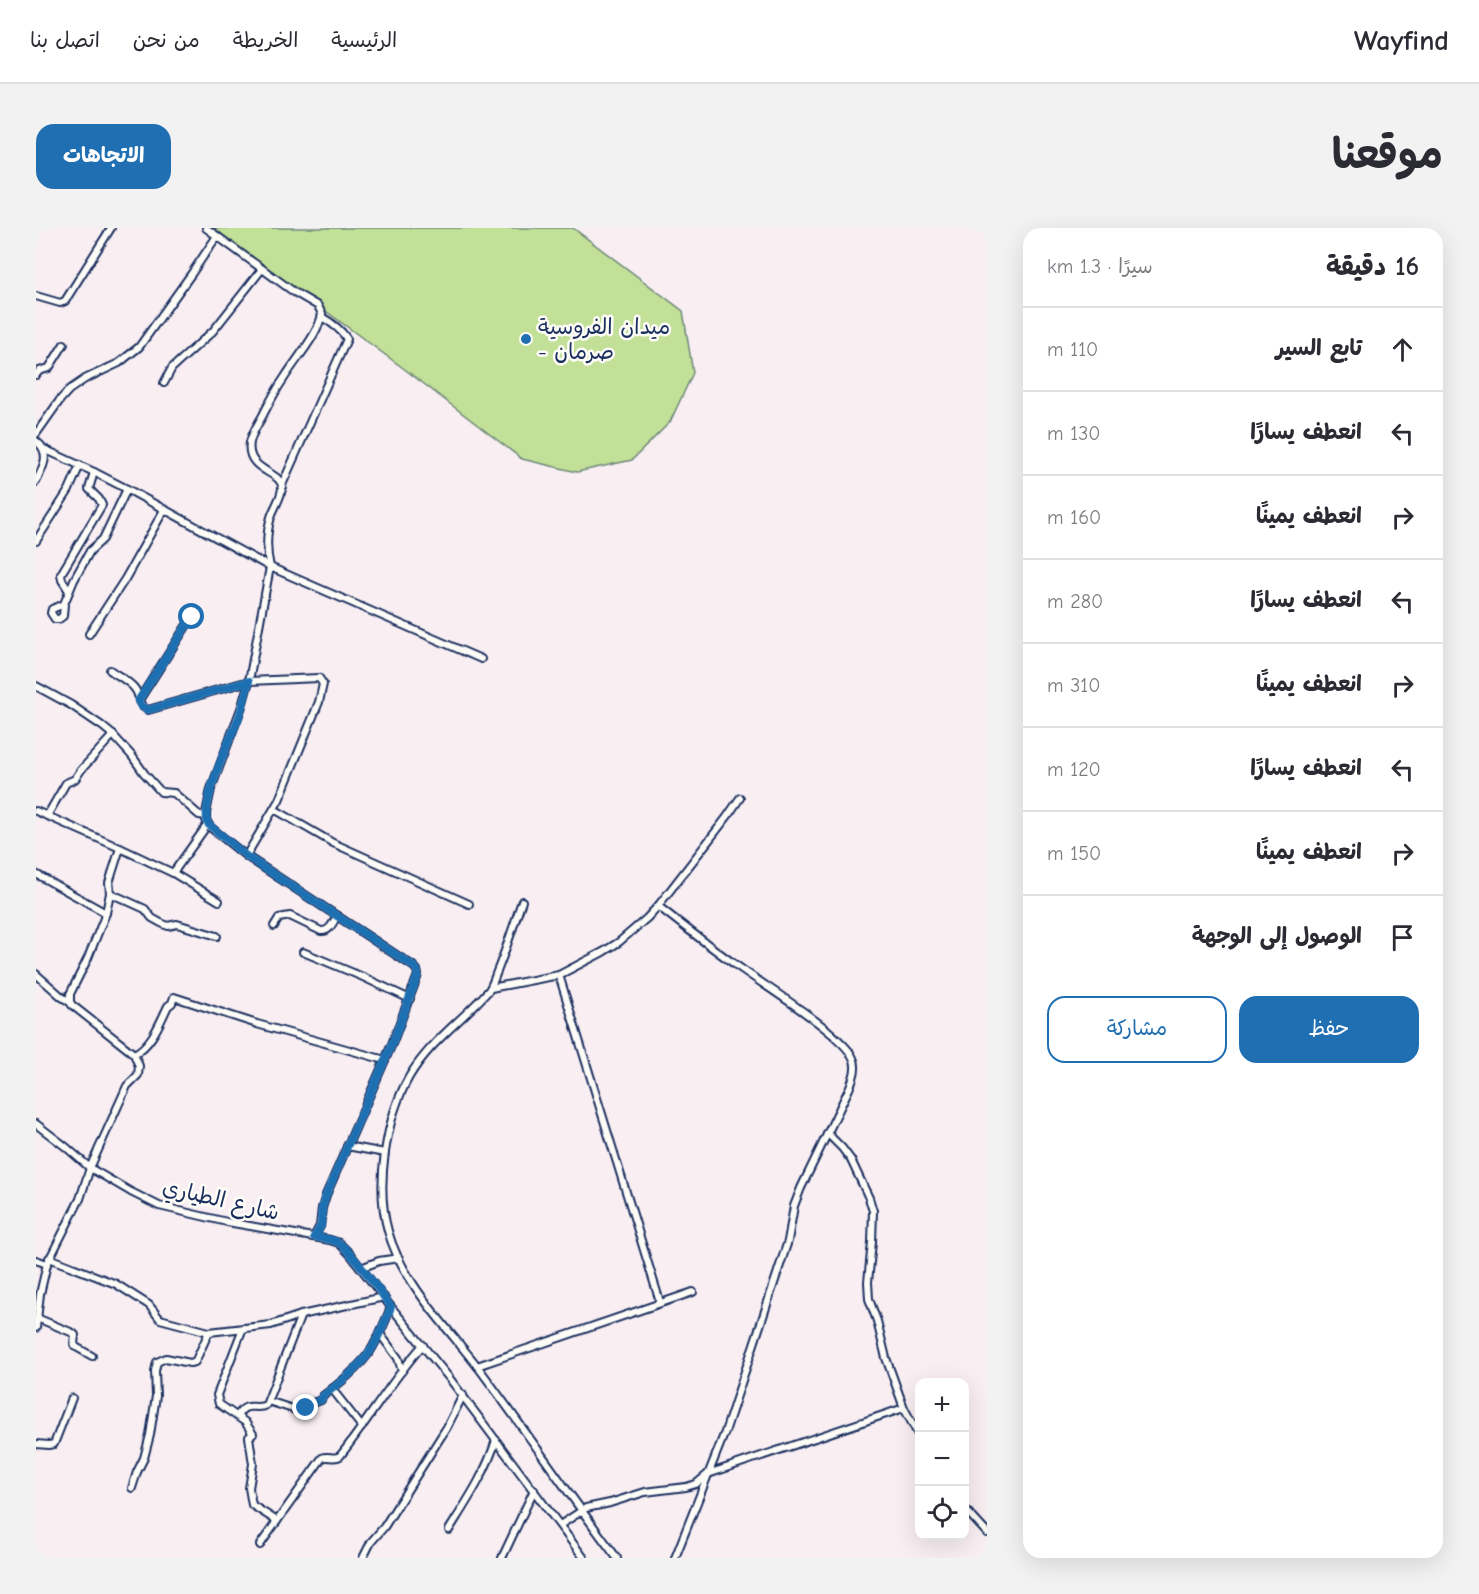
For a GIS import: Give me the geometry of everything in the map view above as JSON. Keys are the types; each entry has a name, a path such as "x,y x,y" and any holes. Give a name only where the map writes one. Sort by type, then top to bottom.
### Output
{"street":[{"path":"36,296 60,303 65,301 111,228"},
{"path":"206,228 322,311 322,317 309,341 279,385 250,441 251,453 256,464 279,479 282,486"},
{"path":"36,434 69,390 119,363 138,347 217,236"},
{"path":"164,383 172,368 213,331 262,269"},
{"path":"314,1237 321,1226 322,1208 326,1195 385,1060 418,978 418,972 337,915 246,856 208,824 206,816 212,789 238,720 249,681 270,567 266,548 270,521 282,486 347,339 343,332 322,317"},
{"path":"36,375 39,371 50,367 64,344"},
{"path":"36,441 44,449 127,489 270,567 481,659"},
{"path":"36,482 46,458 44,449"},
{"path":"36,541 69,490 80,465"},
{"path":"69,591 61,574 102,506 99,499 89,489 94,472"},
{"path":"64,604 90,551 103,539 127,489"},
{"path":"89,634 125,579 164,510"},
{"path":"138,701 192,617"},
{"path":"110,670 133,686 138,692 138,701 141,706 148,710 249,681 319,678 323,682 319,702 274,809 246,856"},
{"path":"36,686 78,710 113,735 162,792 174,793 199,814 206,816"},
{"path":"47,816 66,783 75,779 113,735"},
{"path":"491,988 559,975 619,942 658,906 740,798"},
{"path":"274,809 333,843 469,904"},
{"path":"36,811 173,873 219,901"},
{"path":"173,873 208,824"},
{"path":"70,1002 70,994 106,913 110,892 109,883 120,848"},
{"path":"36,874 106,913"},
{"path":"110,892 145,909 152,918 168,926 177,924 217,936"},
{"path":"522,901 491,988 445,1032 410,1077 392,1119 385,1154 382,1180 384,1216 388,1234 412,1281 617,1558"},
{"path":"658,906 825,1029 850,1053 855,1064 854,1076 849,1089 794,1206 788,1241 725,1432 675,1558"},
{"path":"274,926 279,918 290,916 321,931 326,931 337,915"},
{"path":"303,952 410,999"},
{"path":"36,974 134,1054 139,1066 138,1075 128,1086 90,1168 80,1199 48,1261 40,1294 36,1328"},
{"path":"559,975 660,1302"},
{"path":"134,1054 140,1051 152,1037 174,997 257,1024 385,1060"},
{"name":"شارع الطياري","path":"36,1124 90,1168 159,1206 339,1243 463,1395 584,1558"},
{"path":"827,1134 851,1160 873,1211 869,1299 886,1358 904,1408 917,1432"},
{"path":"346,1146 385,1154"},
{"path":"361,1268 379,1261 399,1258"},
{"path":"36,1260 48,1261 116,1284 149,1305 160,1319 209,1332 271,1325 301,1315 384,1297"},
{"path":"477,1366 693,1292"},
{"path":"268,1401 302,1412 310,1404 321,1400 360,1364 370,1351 391,1307"},
{"path":"238,1416 244,1408 266,1405 301,1315"},
{"path":"37,1317 73,1333 76,1347 92,1356"},
{"path":"243,1328 217,1395 219,1404 238,1416 248,1425 253,1434 249,1437 253,1464 249,1488 252,1505 277,1521"},
{"path":"132,1488 150,1435 156,1396 157,1362 166,1358 195,1362 209,1332"},
{"path":"380,1334 398,1358 402,1371"},
{"path":"260,1545 322,1458 340,1456 423,1345"},
{"path":"332,1389 362,1427"},
{"path":"365,1557 371,1542 384,1527 447,1427 463,1395"},
{"path":"36,1444 54,1443 72,1398"},
{"path":"560,1525 586,1508 645,1492 696,1484 708,1474 904,1408"},
{"path":"449,1530 479,1480 496,1440"},
{"path":"502,1558 534,1490"},
{"path":"969,1513 987,1533"}],"green space":[{"name":"ميدان الفروسية - صرمان","path":"213,228 573,228 683,311 693,373 670,422 632,460 577,472 522,459"}],"place":[{"name":"ميدان الفروسية - صرمان","path":"526,339"}],"route":[{"path":"192,617 138,701 148,710 249,681 238,720 216,775 206,813 208,824 246,856 413,966 418,975 392,1044 326,1195 322,1208 321,1226 314,1237 342,1245 391,1307 380,1334 360,1364 321,1400 306,1408"}]}
